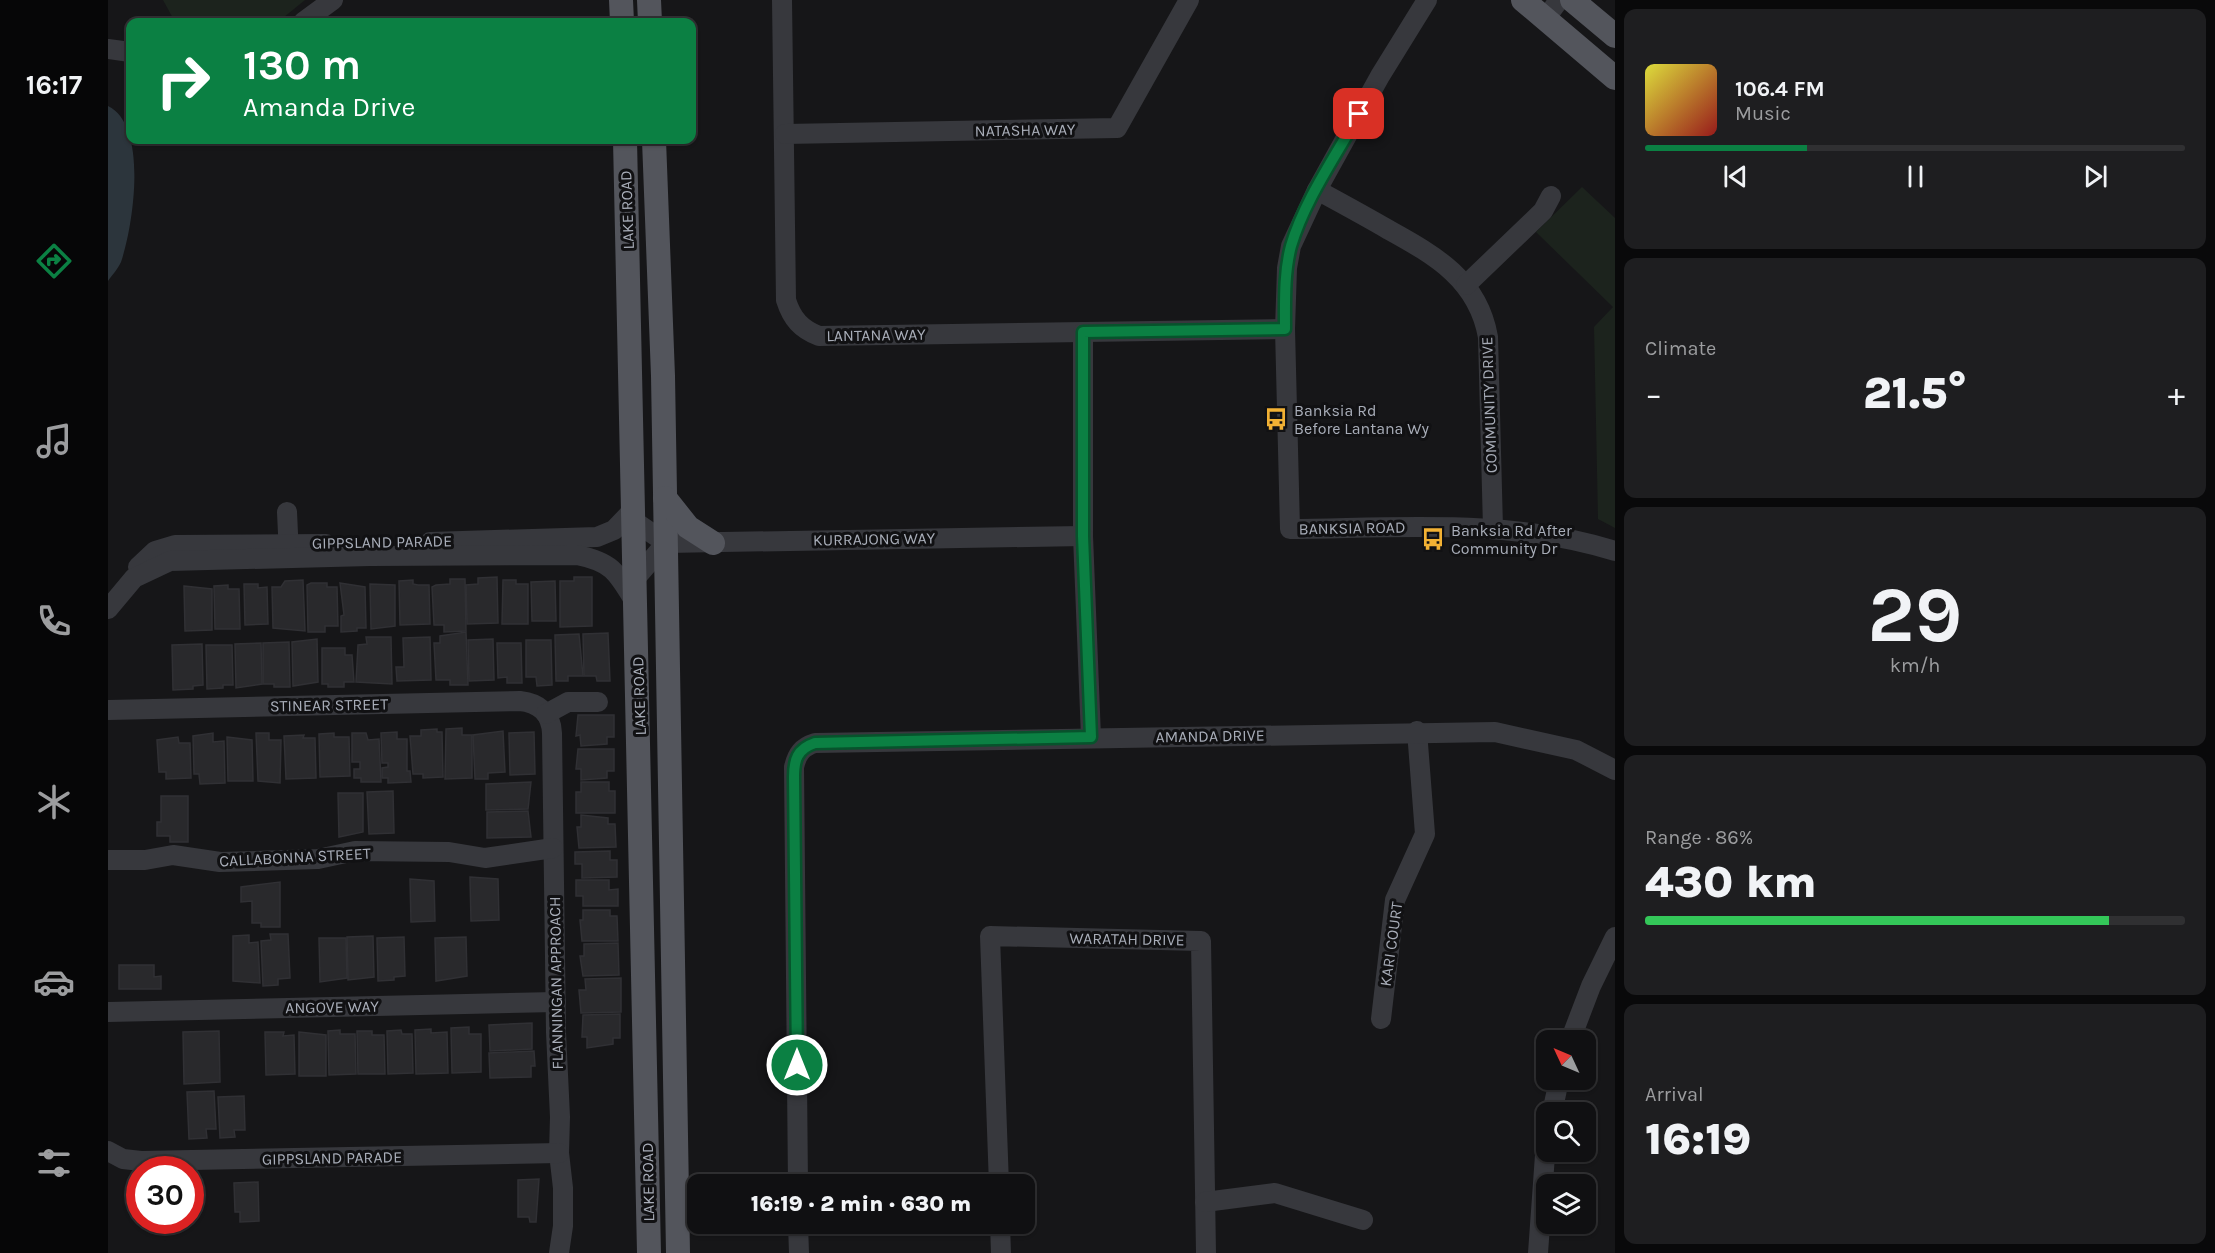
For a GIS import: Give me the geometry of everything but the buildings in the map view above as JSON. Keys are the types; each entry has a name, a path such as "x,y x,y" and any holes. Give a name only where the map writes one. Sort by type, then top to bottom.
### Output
{"main road":[{"path":"621,0 622,18"},
{"path":"649,0 650,18"},
{"path":"1523,0 1552,9 1615,78"},
{"path":"1572,0 1615,36"},
{"name":"LAKE ROAD","path":"625,144 634,591 640,734 649,1253"},
{"name":"LAKE ROAD","path":"654,144 666,543 678,1253"},
{"path":"665,498 688,526 713,543"}],"street":[{"path":"308,18 333,0"},
{"name":"LANTANA WAY","path":"782,0 786,300 790,314 808,332 819,336 1285,329"},
{"name":"NATASHA WAY","path":"785,134 1117,128 1189,0"},
{"name":"BANKSIA ROAD","path":"1427,0 1380,76 1317,190 1291,246 1287,268 1285,329 1290,529 1493,528 1558,537 1615,551"},
{"name":"COMMUNITY DRIVE","path":"1317,190 1432,254 1466,285 1480,307 1488,337 1493,528"},
{"path":"1466,285 1543,211 1551,196"},
{"path":"1083,332 1083,536 1091,737"},
{"path":"287,512 289,550"},
{"path":"634,515 666,543 634,591"},
{"name":"GIPPSLAND PARADE","path":"289,550 597,537 614,530 634,515"},
{"name":"KURRAJONG WAY","path":"666,543 1083,536"},
{"name":"GIPPSLAND PARADE","path":"108,609 134,578 135,569 149,555 175,545 289,550 577,555 596,559 613,568 634,591"},
{"name":"STINEAR STREET","path":"108,710 520,701 537,705 546,714"},
{"path":"546,714 568,702 598,702"},
{"name":"FLANNINGAN APPROACH","path":"546,714 552,733 559,1154 563,1213 559,1253"},
{"name":"AMANDA DRIVE","path":"798,1174 794,777 796,746 815,743 1417,731 1514,734 1576,750 1615,770"},
{"name":"KARI COURT","path":"1381,1019 1395,900 1425,834 1417,731"},
{"name":"CALLABONNA STREET","path":"108,860 145,860 173,855 220,862 318,859 355,851 448,852 485,858 554,849"},
{"name":"WARATAH DRIVE","path":"999,1174 990,936 1201,941 1206,1253"},
{"path":"1574,1030 1591,986 1615,937"},
{"name":"ANGOVE WAY","path":"108,1012 556,1002"},
{"name":"GIPPSLAND PARADE","path":"108,1151 123,1159 141,1161 559,1154"},
{"path":"1538,1253 1544,1162"},
{"path":"1205,1202 1275,1193 1364,1220"},
{"path":"798,1234 799,1253"},
{"path":"1000,1234 1000,1253"}],"shaded area":[{"path":"163,0 305,0 283,18 173,18"},
{"path":"108,106 121,117 126,128 126,144 131,144 133,155 134,178 133,203 126,246 120,265 108,281"},
{"path":"1582,187 1615,218 1615,528 1598,519 1594,327 1613,307 1536,232"}],"place":[{"name":"Banksia Rd Before Lantana Wy","path":"1276,419"},
{"name":"Banksia Rd After Community Dr","path":"1433,539"}],"route":[{"path":"797,1065 794,767 798,755 801,750 815,743 1091,737 1083,536 1083,332 1285,329 1285,292 1291,246 1300,222 1359,114"}]}
